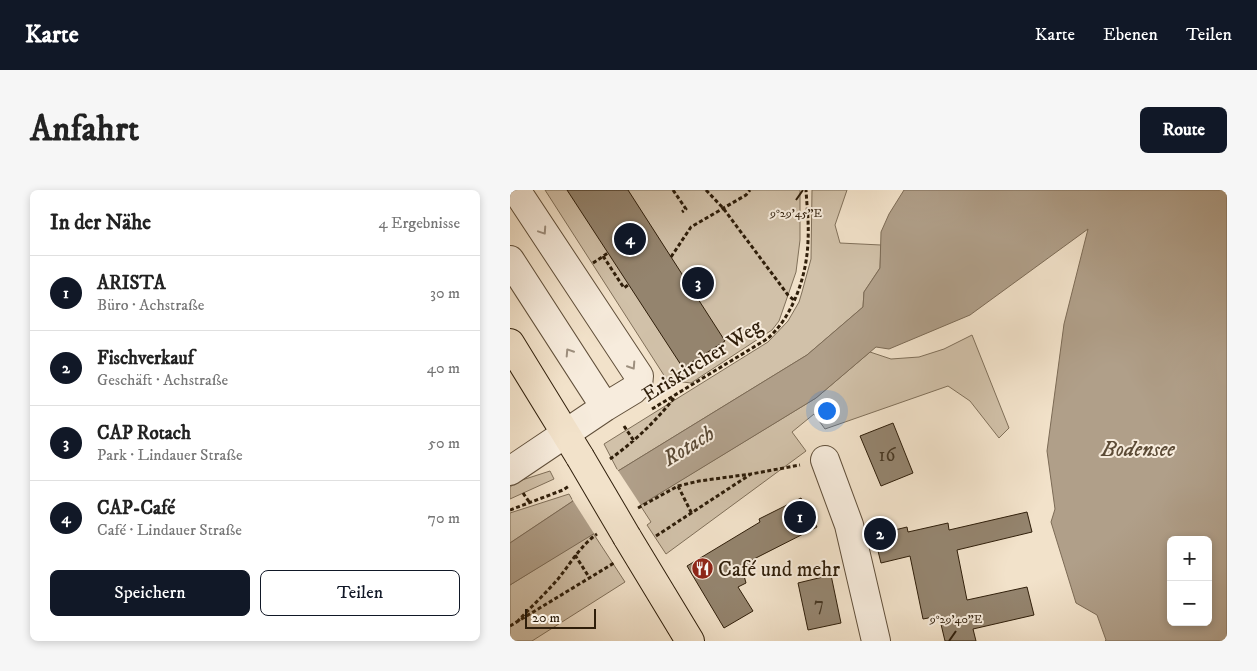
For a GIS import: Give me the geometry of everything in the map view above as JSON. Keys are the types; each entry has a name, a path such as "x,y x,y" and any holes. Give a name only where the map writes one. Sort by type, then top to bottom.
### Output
{"main road":[{"path":"510,343 690,641"}],"street":[{"path":"516,190 639,376 637,387 612,419 566,434 516,482"},
{"path":"510,260 612,419"},
{"path":"825,460 849,525 876,641"}],"path":[{"path":"673,190 686,209 682,212"},
{"path":"706,190 722,208 788,295 795,301"},
{"path":"671,257 691,228 746,195 750,190"},
{"name":"Eriskircher Weg","path":"648,411 676,396 767,339 782,324 795,301 804,270 808,241 806,190"},
{"path":"603,256 624,288 628,285"},
{"path":"612,458 634,441 676,396"},
{"path":"612,419 625,427 634,441"},
{"path":"645,504 678,486 825,460"},
{"path":"510,626 590,577 632,547 692,514 751,474"},
{"path":"516,482 530,503"},
{"path":"678,486 692,514"},
{"path":"510,510 563,490"},
{"path":"517,622 592,537"},
{"path":"575,555 590,577"}],"shaded area":[{"path":"545,190 800,190 800,240 796,272 779,321 772,330 691,383 667,380"},
{"path":"812,190 847,190 835,225 840,243 881,245 880,268 864,292 863,307 807,355 618,471 604,444 768,342 788,321 799,302 811,259"},
{"path":"972,335 1009,428 999,438 970,401 948,386 825,429 814,414 792,432 806,451 666,554 647,525 651,522 640,505 816,398 870,352 891,359 919,357 944,349"},
{"path":"550,471 554,479 510,499 510,487 519,481"},
{"path":"569,494 573,501 510,543 510,513"},
{"path":"593,533 625,582 532,641 510,641 510,585"}],"water":[{"name":"Bodensee","path":"904,190 1227,190 1227,641 1105,641 1097,615 1076,603 1051,522 1055,509 1047,451 1064,324 1088,229 970,315 889,349 876,347 816,398 510,585 510,543 618,471 807,355 863,307 864,292 880,268 881,232 889,214"}],"pier":[{"path":"617,469 642,507 595,535 572,499"}],"building":[{"path":"567,190 628,190 725,341 683,368"},
{"path":"893,423 913,473 881,486 860,436"},
{"path":"801,498 817,527 750,561 753,566 743,572 746,583 738,587 753,611 724,628 687,566 760,522 759,519"},
{"path":"1027,512 1032,532 957,550 967,600 1027,587 1034,615 973,629 976,641 945,641 939,616 923,619 910,556 881,563 874,535 907,527 908,532 948,523 949,530"},
{"path":"831,575 841,623 808,630 798,583"}],"place":[{"name":"CAP-Café","path":"630,239"},
{"name":"CAP Rotach","path":"698,283"},
{"name":"ARISTA","path":"800,517"},
{"name":"Fischverkauf","path":"880,534"},
{"name":"Café und mehr","path":"702,569"}],"water label":[{"name":"Rotach","path":"688,445"}]}
